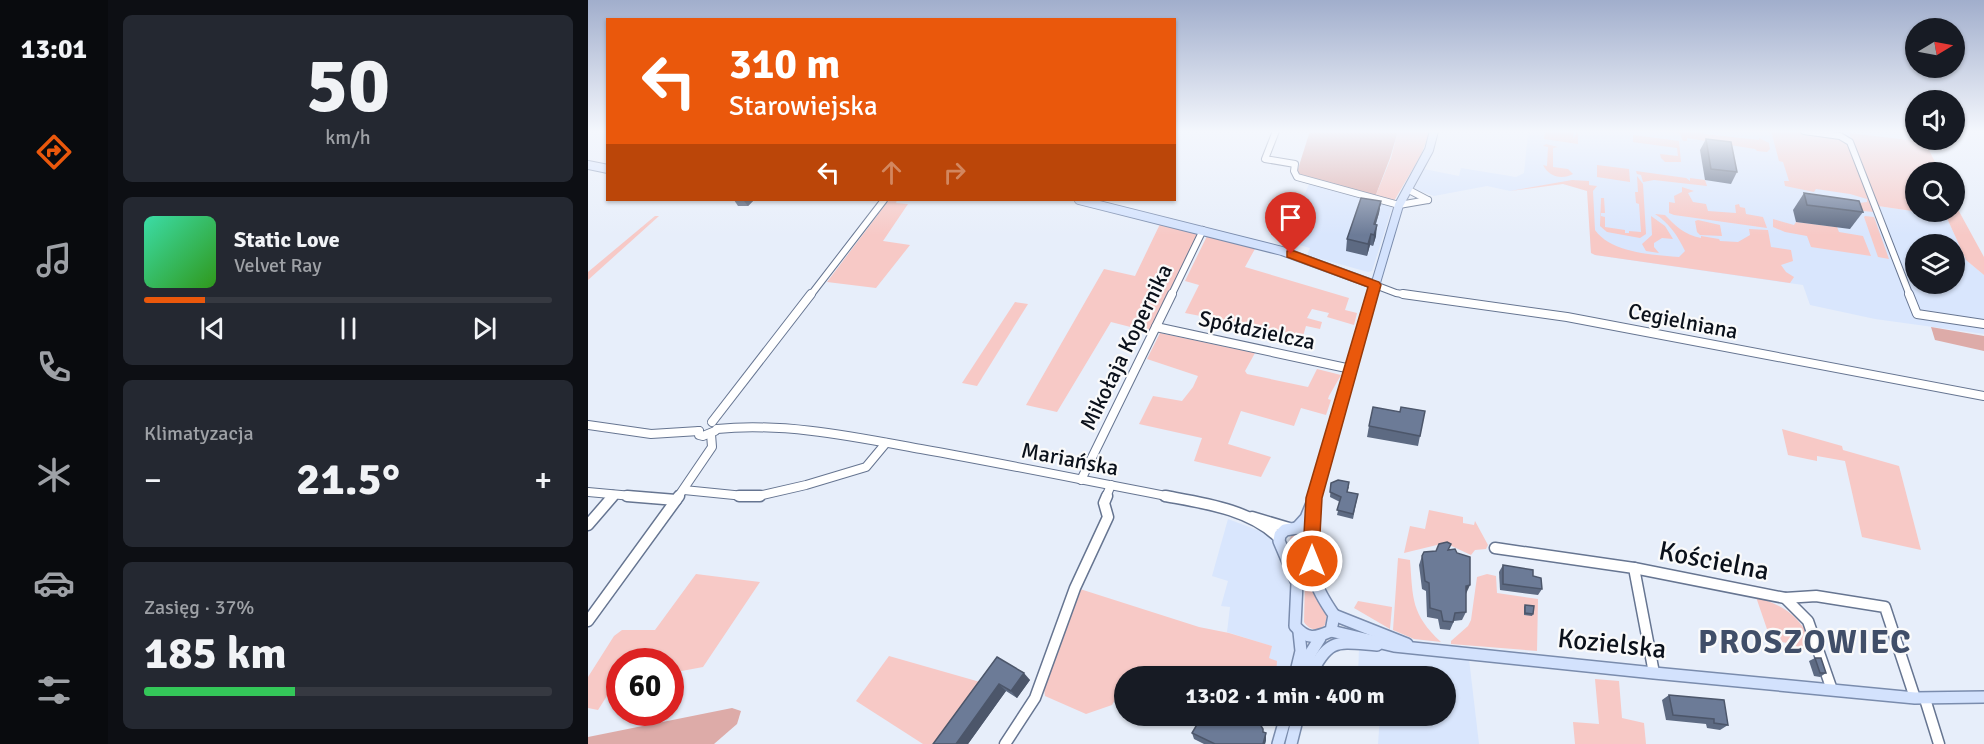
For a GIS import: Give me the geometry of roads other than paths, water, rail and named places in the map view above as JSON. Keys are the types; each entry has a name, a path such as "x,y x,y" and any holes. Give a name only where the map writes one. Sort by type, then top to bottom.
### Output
{"main road":[{"path":"1297,666 1301,651 1299,632 1294,622 1297,583 1294,572 1280,551 1279,538 1306,518 1314,498 1399,205 1420,166"},
{"path":"1083,201 1291,254 1375,285"},
{"path":"1309,666 1310,654 1320,638 1331,631 1334,615 1314,583 1312,561 1316,543 1312,534 1314,498"},
{"path":"1294,528 1312,534"},
{"name":"Kozielska","path":"1334,615 1415,647"},
{"name":"Kozielska","path":"1331,631 1394,646 1654,673 1920,698 1984,697"},
{"path":"1299,632 1307,637 1320,638"},
{"path":"1314,666 1322,651 1331,645 1394,646"},
{"path":"1278,744 1283,726"},
{"path":"1292,744 1296,726"}],"street":[{"path":"1295,166 1297,177 1399,205 1428,200 1407,189"},
{"path":"1859,166 1917,314 1984,324"},
{"path":"699,430 702,436 713,428 883,201"},
{"name":"Mikołaja Kopernika","path":"1081,480 1203,230"},
{"name":"Cegielniana","path":"1375,285 1396,293 1567,317 1984,396"},
{"name":"Spółdzielcza","path":"1156,327 1351,369"},
{"path":"588,425 651,434 699,430 704,424 713,428"},
{"name":"Mariańska","path":"713,428 761,426 886,443 1208,504 1294,528"},
{"path":"588,621 709,452 713,440 713,428"},
{"path":"684,490 754,497 866,467 886,443"},
{"path":"1005,744 1035,698 1075,588 1108,517 1104,503 1110,485"},
{"path":"588,492 676,500"},
{"path":"588,525 613,496"},
{"name":"Mariańska","path":"1245,516 1269,528 1279,538"},
{"name":"Kościelna","path":"1495,548 1634,568 1785,598 1816,596 1885,607 1920,698"},
{"name":"Kościelna","path":"1634,568 1654,673"},
{"name":"Kościelna","path":"1785,598 1808,621 1832,690"},
{"path":"1920,698 1939,744"}],"district":[{"name":"PROSZOWIEC","path":"1805,642"}]}
